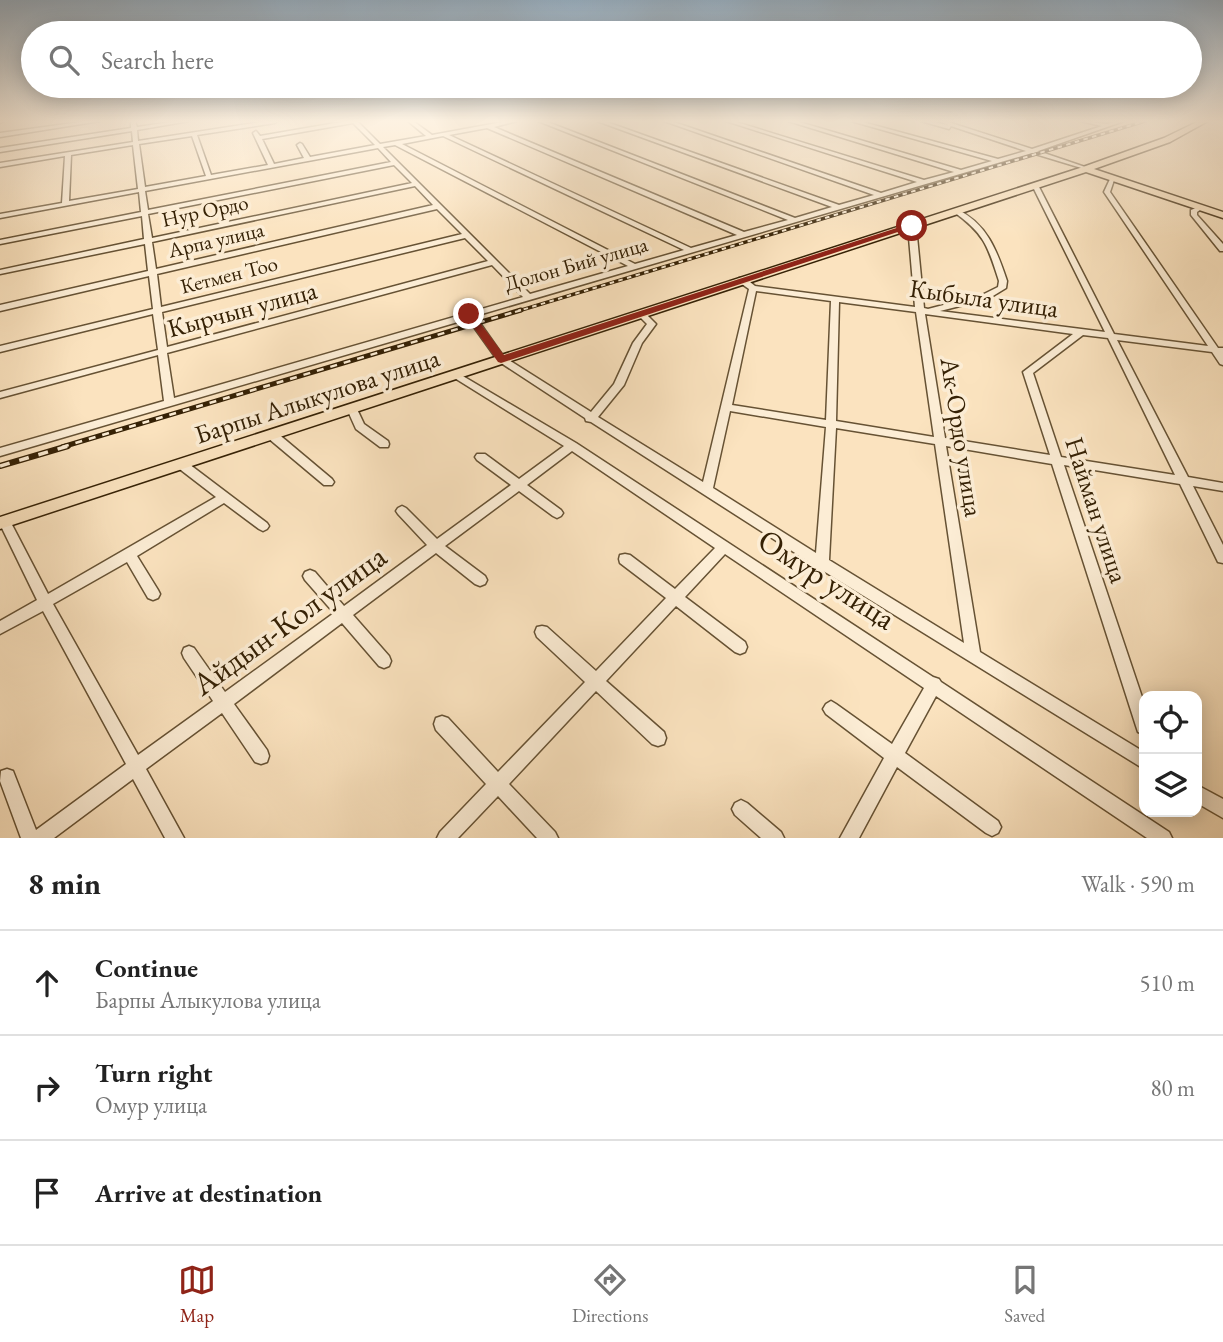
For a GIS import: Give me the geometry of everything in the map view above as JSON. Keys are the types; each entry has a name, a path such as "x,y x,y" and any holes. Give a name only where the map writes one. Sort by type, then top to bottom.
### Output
{"main road":[{"name":"Барпы Алыкулова улица","path":"2,523 1111,160"},
{"path":"1086,169 1223,215"}],"street":[{"path":"0,165 30,160"},
{"path":"65,204 68,160"},
{"path":"138,160 169,402"},
{"path":"203,160 209,177"},
{"path":"269,160 272,166"},
{"path":"0,216 302,160"},
{"path":"394,160 528,297"},
{"path":"429,160 633,266"},
{"path":"499,160 690,250"},
{"path":"570,160 744,234"},
{"path":"641,160 794,220"},
{"path":"708,160 838,207"},
{"path":"782,160 881,194"},
{"path":"853,160 922,182"},
{"path":"923,160 960,171"},
{"name":"Долон Бий улица","path":"0,452 997,160"},
{"path":"1061,160 1086,169"},
{"path":"0,242 397,163"},
{"path":"1113,178 1107,192 1219,351 1223,362"},
{"name":"Нур Ордо","path":"0,272 417,184"},
{"path":"1035,185 1223,558"},
{"name":"Арпа улица","path":"0,308 439,206"},
{"path":"1200,208 1193,211 1194,215 1223,249"},
{"path":"923,311 985,297 1002,288 1003,281 983,229 956,211"},
{"name":"Ак-Ордо улица","path":"912,226 939,440 973,654"},
{"name":"Кетмен Тоо","path":"0,349 467,234"},
{"name":"Кырчын улица","path":"0,395 494,262"},
{"name":"Кыбыла улица","path":"742,280 753,288 1219,351"},
{"path":"707,491 753,288"},
{"path":"822,563 831,424 835,299"},
{"name":"Омур улица","path":"469,314 501,359 590,419 1139,758"},
{"path":"590,419 622,379 638,340 652,324 641,314"},
{"name":"Найман улица","path":"1081,332 1028,372 1139,711"},
{"name":"Омур улица","path":"456,375 572,446 1163,838"},
{"path":"726,407 1223,487"},
{"path":"352,409 360,426 383,444"},
{"path":"272,435 328,482"},
{"name":"Айдын-Кол улица","path":"39,838 572,446"},
{"path":"481,457 557,513"},
{"path":"181,464 263,526"},
{"path":"0,628 225,497"},
{"path":"402,511 436,546 480,580"},
{"path":"2,523 175,838"},
{"path":"446,838 723,548"},
{"path":"129,554 153,594"},
{"path":"625,559 740,647"},
{"path":"310,576 384,662"},
{"path":"542,632 658,738"},
{"path":"189,653 261,756"},
{"path":"849,838 934,684"},
{"path":"831,709 992,827"},
{"path":"442,724 549,838"},
{"path":"7,778 30,838"},
{"path":"1202,796 1223,809"},
{"path":"741,809 775,838"}],"railway":[{"path":"515,312 1016,160"},
{"path":"62,447 521,310"},
{"path":"0,466 68,446"}],"route":[{"path":"469,314 501,359 912,226"}]}
